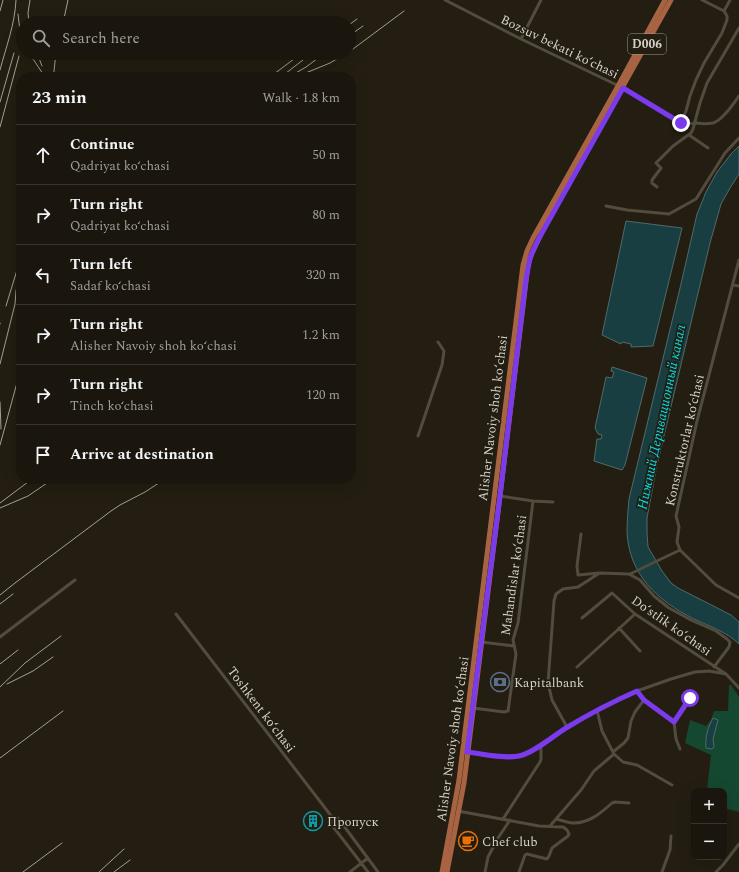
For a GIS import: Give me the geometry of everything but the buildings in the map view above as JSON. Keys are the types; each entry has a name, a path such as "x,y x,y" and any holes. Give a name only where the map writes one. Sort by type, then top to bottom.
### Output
{"main road":[{"name":"Alisher Navoiy shoh koʻchasi","path":"442,872 473,708 526,279 530,258 544,228 621,87 665,0"},
{"name":"Alisher Navoiy shoh koʻchasi","path":"447,872 464,783 465,752 523,265 533,238 671,0"}],"street":[{"name":"Bozsuv bekati ko‘chasi","path":"445,0 451,1 521,39 621,87 681,123"},
{"path":"521,39 542,0"},
{"path":"702,0 724,11 727,16 727,20 722,33 704,63 696,80 681,123 687,125 714,122 728,112 739,96"},
{"path":"724,11 730,0"},
{"path":"657,187 652,183 652,180 661,168 656,163 693,130 707,84 739,28"},
{"path":"689,134 708,148"},
{"path":"606,206 669,214 696,199 725,153 739,138"},
{"name":"Konstruktorlar ko‘chasi","path":"680,550 677,542 679,527 676,516 697,421 739,260"},
{"path":"733,285 739,286"},
{"path":"418,436 442,366 444,351 438,342"},
{"path":"500,496 533,501 553,502"},
{"name":"Mahandislar ko‘chasi","path":"473,708 504,712 508,711 516,654 514,640 518,623 533,501"},
{"name":"Do‘stlik ko‘chasi","path":"581,534 577,566 578,575 599,573 630,574 640,580 654,596 669,608 716,631 728,639 730,642 729,647 714,667"},
{"path":"630,574 680,550 716,585 739,598"},
{"path":"567,727 552,700 548,683 554,601 556,594 563,589 578,587 599,573"},
{"path":"0,637 75,580"},
{"name":"Do‘stlik ko‘chasi","path":"582,618 612,593 635,614 726,674 739,688"},
{"name":"Toshkent ko‘chasi","path":"176,614 332,817 338,818 378,872"},
{"path":"578,667 635,614"},
{"path":"619,628 640,652"},
{"path":"481,642 514,646"},
{"path":"465,752 504,756 514,756 527,753 567,727 597,710 637,691 671,678 695,672 709,671 726,674"},
{"path":"637,691 644,700 674,722"},
{"path":"680,749 676,739 674,722 690,698"},
{"path":"550,826 581,790 598,766 614,753 628,738 631,721 635,712 644,700"},
{"path":"597,710 602,731 614,753 624,763 637,765 672,785"},
{"path":"503,819 541,760 542,744"},
{"path":"556,819 573,823 580,822 596,816 615,802 629,803"},
{"path":"458,810 539,826 563,827 567,830 569,834 568,836 552,848 547,858 527,854 525,855 519,872"},
{"name":"Toshkent ko‘chasi","path":"332,817 331,824 368,872"},
{"path":"485,872 488,857 510,820"},
{"path":"662,872 670,850 671,836"},
{"path":"716,872 739,844"},
{"path":"350,872 368,858"}],"green space":[{"path":"729,685 731,685 739,697 739,812 727,809 727,788 707,788 711,755 685,743 690,720 706,726 711,720 714,711 728,711"}],"water":[{"name":"Нижний Деривационный канал","path":"739,146 739,174 721,204 710,243 657,465 647,518 647,533 648,547 671,583 731,615 739,622 739,644 723,632 681,612 658,595 648,585 633,561 629,547 627,520 629,499 697,214 706,192 717,172"},
{"path":"626,221 682,228 653,346 631,347 631,344 622,342 621,344 602,335"},
{"path":"612,367 647,378 625,465 622,470 594,461 597,439 601,439 602,435 598,434 595,428 606,377 612,378 614,372 611,371"},
{"path":"713,718 718,720 713,739 714,747 712,749 706,748 706,740 707,732"}],"railway":[{"path":"0,11 3,0"},
{"path":"0,70 12,27 16,0"},
{"path":"28,16 30,0"},
{"path":"65,16 68,0"},
{"path":"356,47 404,11"},
{"path":"356,31 363,26"},
{"path":"0,102 14,53"},
{"path":"0,127 18,60"},
{"path":"34,60 42,72"},
{"path":"40,60 42,66"},
{"path":"54,72 55,60"},
{"path":"277,72 293,60"},
{"path":"287,72 303,60"},
{"path":"298,72 316,60"},
{"path":"308,72 335,60"},
{"path":"6,306 16,273"},
{"path":"0,364 15,304 16,291"},
{"path":"0,445 16,386"},
{"path":"0,402 1,429"},
{"path":"0,503 25,484"},
{"path":"0,508 28,496 46,484"},
{"path":"0,595 111,511 157,484"},
{"path":"0,604 13,594"},
{"path":"0,687 25,663 61,636"},
{"path":"0,664 18,650"},
{"path":"7,684 33,671 53,657"},
{"path":"0,758 63,711"},
{"path":"23,872 62,843"},
{"path":"99,872 124,849"},
{"path":"114,872 130,860"}],"place":[{"name":"Kapitalbank","path":"500,682"},
{"name":"Пропуск","path":"313,821"},
{"name":"Chef club","path":"468,841"}],"route":[{"path":"681,123 623,88 544,228 530,258 526,279 467,752 504,756 514,756 527,753 567,727 597,710 637,691 644,700 674,722 690,698"}]}
